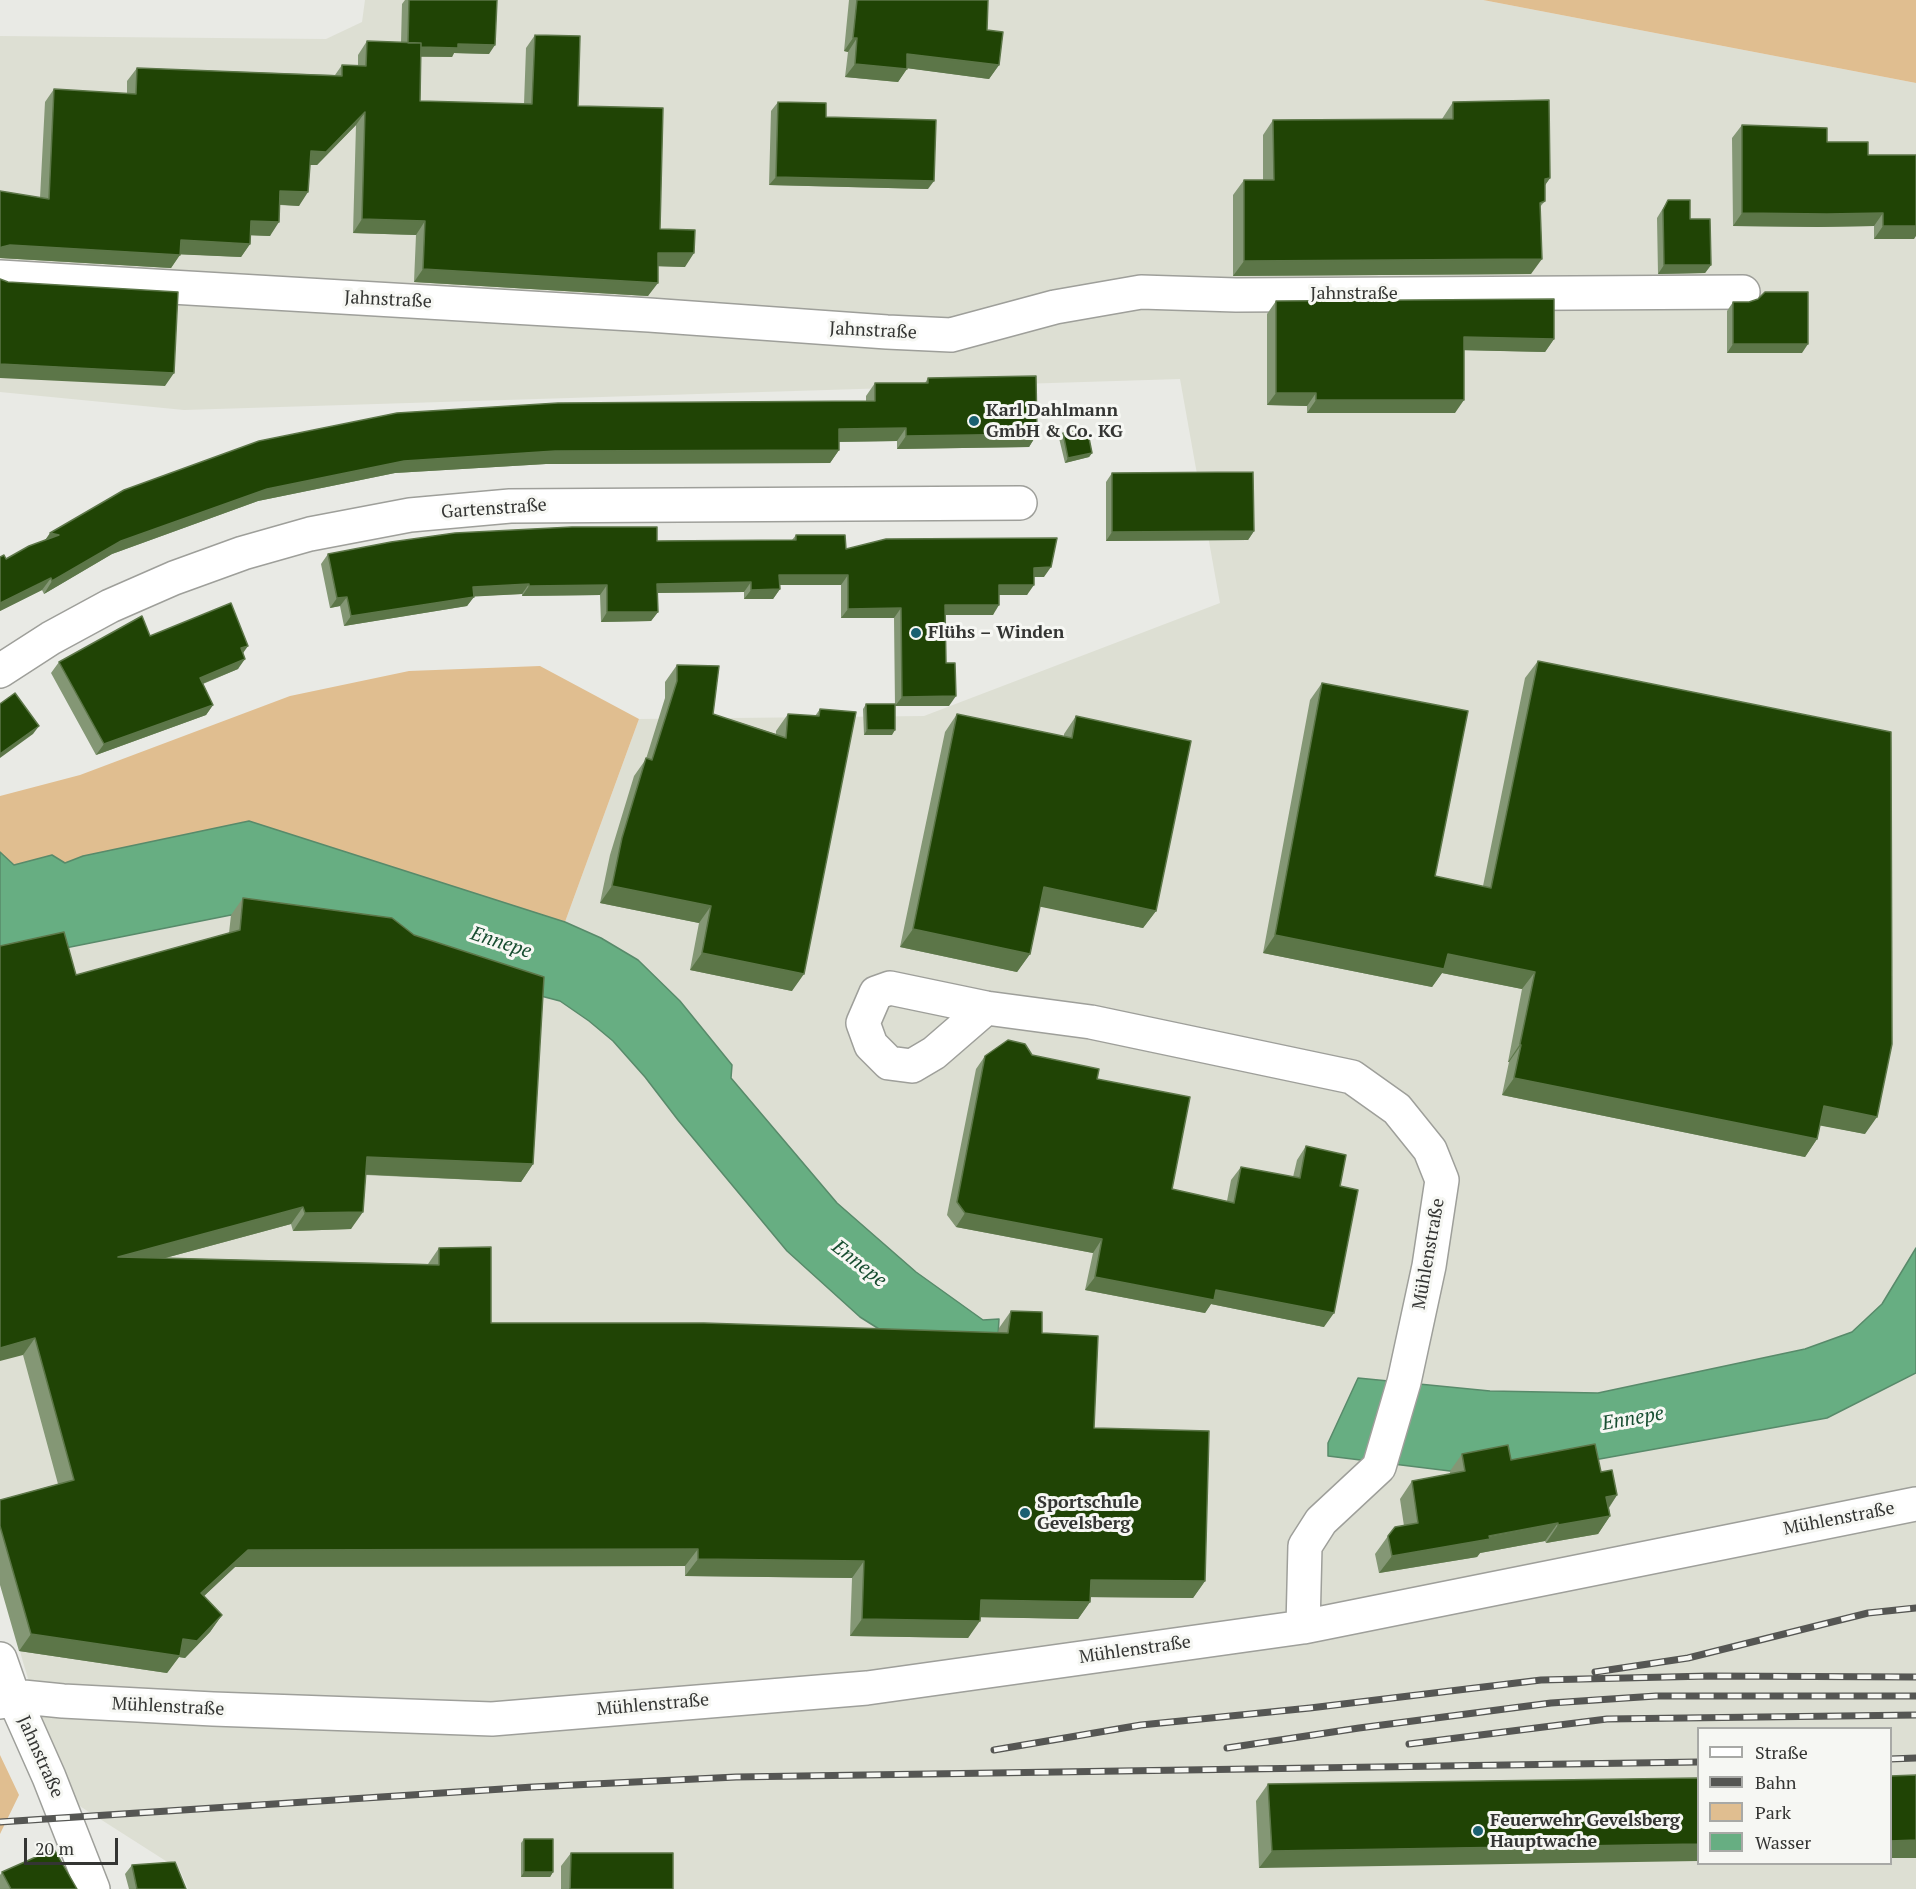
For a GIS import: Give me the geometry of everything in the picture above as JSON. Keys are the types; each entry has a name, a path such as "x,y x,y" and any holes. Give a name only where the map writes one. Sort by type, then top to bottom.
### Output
{"street":[{"name":"Jahnstraße","path":"0,277 638,314 951,335 1054,307 1142,292 1236,295 1743,292"},
{"name":"Gartenstraße","path":"0,671 51,638 110,606 174,578 243,553 310,534 410,515 510,506 1020,503"},
{"name":"Mühlenstraße","path":"986,1008 1091,1022 1352,1077 1396,1109 1430,1150 1442,1180 1429,1266 1404,1382 1379,1467 1321,1521 1305,1546 1303,1627"},
{"name":"Mühlenstraße","path":"6,1699 492,1719 867,1688 1303,1627 1916,1504"},
{"name":"Jahnstraße","path":"0,1659 6,1699 49,1777 93,1889"}],"shaded area":[{"path":"365,0 1483,0 1916,83 1916,1889 188,1889 180,1870 64,1796 0,1577 0,852 14,865 52,855 65,863 83,856 478,895 565,922 639,719 924,716 1220,603 1180,379 184,410 0,392 0,36 326,39 362,22"}],"green space":[{"path":"1483,0 1916,0 1916,83"},
{"path":"540,666 639,719 565,922 478,895 83,856 65,864 52,855 14,866 0,852 0,796 80,775 290,696 409,671"},
{"path":"0,1755 19,1795 0,1834"}],"water":[{"name":"Ennepe","path":"249,821 565,922 601,938 638,960 680,1001 732,1065 731,1078 837,1203 916,1272 983,1320 999,1319 998,1336 879,1329 860,1317 787,1251 613,1041 560,1001 231,915 0,961 0,852 14,865 52,855 65,863 83,856"},
{"name":"Ennepe","path":"1916,1248 1916,1373 1827,1418 1583,1462 1496,1462 1450,1471 1328,1456 1328,1443 1358,1378 1490,1391 1598,1393 1805,1349 1852,1332 1882,1304"}],"building":[{"path":"409,0 497,0 495,45 458,44 458,48 421,47 421,43 408,43"},
{"path":"857,0 988,0 987,30 1003,32 999,65 907,54 907,69 855,64 857,38 853,38"},
{"path":"535,35 580,36 578,106 663,108 660,229 695,230 694,253 658,253 658,283 423,269 425,221 362,219 365,112 326,152 311,151 308,192 280,191 279,222 251,221 250,244 181,240 180,255 10,245 0,248 0,191 49,199 54,89 136,94 137,68 342,76 342,65 366,66 367,41 421,43 420,101 532,104"},
{"path":"1549,100 1550,178 1545,179 1545,201 1540,203 1542,259 1244,261 1244,180 1274,180 1273,120 1453,119 1453,102"},
{"path":"778,102 826,103 826,117 936,120 934,181 776,177"},
{"path":"1742,125 1827,128 1827,142 1868,142 1868,155 1916,155 1916,226 1883,226 1883,213 1742,213"},
{"path":"1668,200 1690,200 1690,219 1710,219 1711,265 1664,265 1663,210"},
{"path":"0,279 8,282 178,292 174,373 0,364"},
{"path":"1765,292 1808,292 1808,344 1733,344 1733,302 1749,302 1758,299"},
{"path":"1554,299 1554,339 1464,337 1464,400 1316,400 1316,393 1276,393 1276,301"},
{"path":"1036,376 1037,434 906,436 906,428 839,429 839,450 555,451 404,461 267,489 121,541 52,581 51,578 0,603 0,557 4,555 6,559 29,546 59,535 50,533 124,490 259,441 397,413 558,403 875,401 875,383 928,383 928,378"},
{"path":"1087,428 1092,453 1068,458 1063,433"},
{"path":"1253,472 1254,531 1112,532 1112,473"},
{"path":"572,527 657,527 657,541 796,540 796,535 845,535 846,549 886,539 1057,538 1051,567 1034,568 1034,585 999,585 999,605 945,605 946,663 955,663 956,696 902,697 901,608 848,609 848,575 779,575 780,589 751,590 751,582 657,584 658,612 607,612 607,585 529,586 529,584 473,587 474,597 351,616 347,597 337,598 328,554 455,533"},
{"path":"231,603 248,646 241,648 245,659 200,678 213,705 104,744 59,662 142,616 150,636"},
{"path":"1538,661 1891,732 1892,1044 1877,1117 1824,1106 1817,1139 1514,1078 1535,972 1448,954 1444,969 1275,935 1322,683 1468,711 1435,876 1491,888"},
{"path":"677,665 719,666 713,714 786,738 788,714 819,716 820,709 856,712 804,974 702,953 711,906 612,886 622,838 646,758 652,760 677,681"},
{"path":"15,693 39,726 0,754 0,704"},
{"path":"866,704 895,704 895,730 867,730"},
{"path":"957,714 1072,738 1076,716 1191,741 1156,911 1044,887 1030,954 913,929"},
{"path":"243,898 392,918 414,935 544,977 533,1164 367,1157 363,1212 305,1213 303,1207 118,1257 439,1265 439,1248 491,1247 491,1323 704,1323 1008,1333 1011,1311 1042,1312 1042,1333 1098,1336 1094,1428 1209,1431 1205,1581 1091,1580 1090,1602 981,1600 980,1621 862,1619 864,1561 698,1559 698,1549 248,1550 201,1593 222,1615 197,1641 183,1639 180,1656 31,1634 0,1526 0,1500 74,1480 35,1338 0,1348 0,946 64,932 76,975 240,930"},
{"path":"1008,1040 1025,1044 1032,1055 1099,1069 1097,1079 1190,1097 1172,1189 1234,1203 1241,1167 1300,1178 1306,1146 1346,1155 1340,1186 1358,1190 1334,1313 1216,1290 1214,1300 1095,1277 1102,1239 965,1213 957,1202 985,1056"},
{"path":"1595,1444 1601,1472 1612,1470 1617,1495 1606,1497 1610,1516 1558,1525 1558,1523 1489,1536 1490,1539 1392,1556 1388,1536 1395,1527 1418,1523 1412,1481 1465,1471 1462,1454 1508,1445 1511,1460"},
{"path":"1916,1775 1916,1840 1892,1841 1892,1776"},
{"name":"Feuerwehr Gevelsberg Hauptwache","path":"1697,1778 1697,1844 1272,1851 1268,1784"},
{"path":"524,1839 553,1839 553,1872 524,1872"},
{"path":"54,1849 77,1889 11,1889 2,1872"},
{"path":"571,1853 673,1853 673,1889 570,1889"},
{"path":"175,1862 186,1889 137,1889 132,1865"}],"railway":[{"path":"1595,1672 1688,1658 1868,1613 1916,1608"},
{"path":"994,1750 1141,1725 1310,1708 1541,1680 1709,1676 1916,1677"},
{"path":"1227,1748 1551,1703 1656,1696 1916,1696"},
{"path":"1409,1744 1607,1719 1916,1715"},
{"path":"1892,1759 1916,1758"},
{"path":"0,1822 533,1787 736,1777 1697,1762"}],"place":[{"name":"Karl Dahlmann GmbH & Co. KG","path":"974,421"},
{"name":"Flühs – Winden","path":"916,633"},
{"name":"Sportschule Gevelsberg","path":"1025,1513"},
{"name":"Feuerwehr Gevelsberg Hauptwache","path":"1478,1831"}]}
